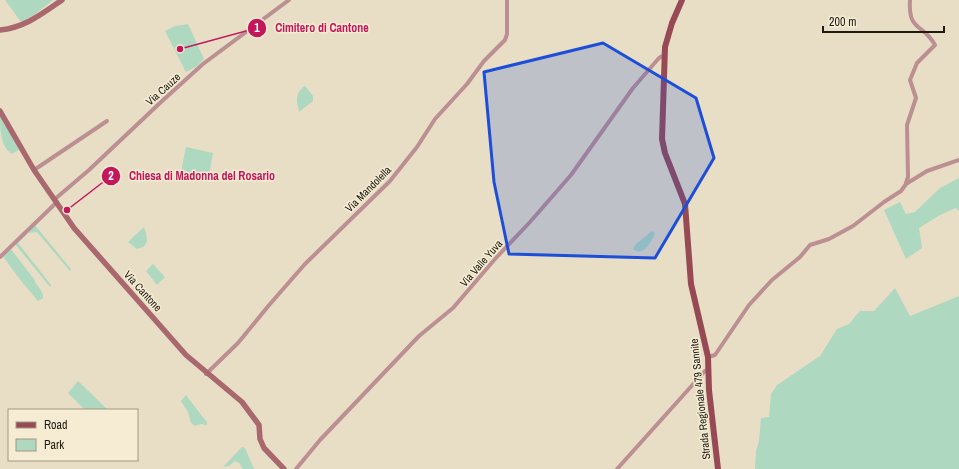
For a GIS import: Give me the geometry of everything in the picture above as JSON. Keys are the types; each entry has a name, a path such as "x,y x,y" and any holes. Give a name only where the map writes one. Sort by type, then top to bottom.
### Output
{"main road":[{"path":"0,30 20,26 41,15 62,0"},
{"name":"Strada Regionale 479 Sannite","path":"682,0 669,32 664,55 662,140 665,153 685,204 691,284 708,357 711,405 718,469"},
{"name":"Via Cantone","path":"0,111 34,170 74,228 186,355 206,374 242,402 249,410 259,425 261,443 268,453 284,469"}],"street":[{"name":"Via Cauze","path":"0,256 56,200 161,102 204,64 289,0"},
{"name":"Via Mandolella","path":"206,374 238,343 305,264 390,181 417,146 435,119 505,40 508,34 507,0"},
{"path":"906,184 908,177 907,125 916,98 910,80 918,63 935,45 931,39 912,22 909,12 910,0"},
{"name":"Via Valle Yuva","path":"296,469 320,440 419,336 453,308 495,259 530,222 571,175 633,88 659,58 664,55"},
{"path":"34,170 107,121"},
{"path":"708,357 715,355 749,305 780,272 800,257 810,245 829,239 853,226 900,191 906,184 927,171 959,160"},
{"path":"617,469 705,371 708,370"}],"highlighted area":[{"path":"603,43 696,98 714,158 655,258 509,254 494,182 484,72"}],"green space":[{"path":"5,0 53,0 34,15 21,22"},
{"path":"188,24 204,59 196,67 186,72 165,31 175,26"},
{"path":"305,86 313,96 313,101 299,112 297,98 299,91"},
{"path":"0,114 20,149 12,154 5,147 3,142"},
{"path":"186,147 213,153 208,182 180,177"},
{"path":"959,178 959,211 956,208 940,215 919,228 922,248 906,259 884,210 900,202 906,214 915,212 940,188"},
{"path":"34,224 71,269 70,271 37,232 28,233 18,243 51,285 50,287 15,244"},
{"path":"144,227 147,241 144,246 137,249 128,242"},
{"path":"652,231 655,233 652,240 644,250 637,251 633,249 636,244"},
{"path":"10,248 34,279 41,291 43,298 38,301 2,255"},
{"path":"153,264 165,277 157,285 146,271"},
{"path":"895,288 910,316 959,296 959,469 755,469 761,418 769,417 771,394 777,385 820,356 837,329 849,324 860,311 874,311"},
{"path":"78,381 107,409 84,409 68,393"},
{"path":"186,395 207,422 207,425 201,424 195,426 191,423 188,412 181,401"},
{"path":"242,447 245,448 254,469 243,469 239,463 235,461 229,466 223,467"}],"place":[{"name":"Cimitero di Cantone","path":"180,49"},
{"name":"Chiesa di Madonna del Rosario","path":"67,210"}]}
